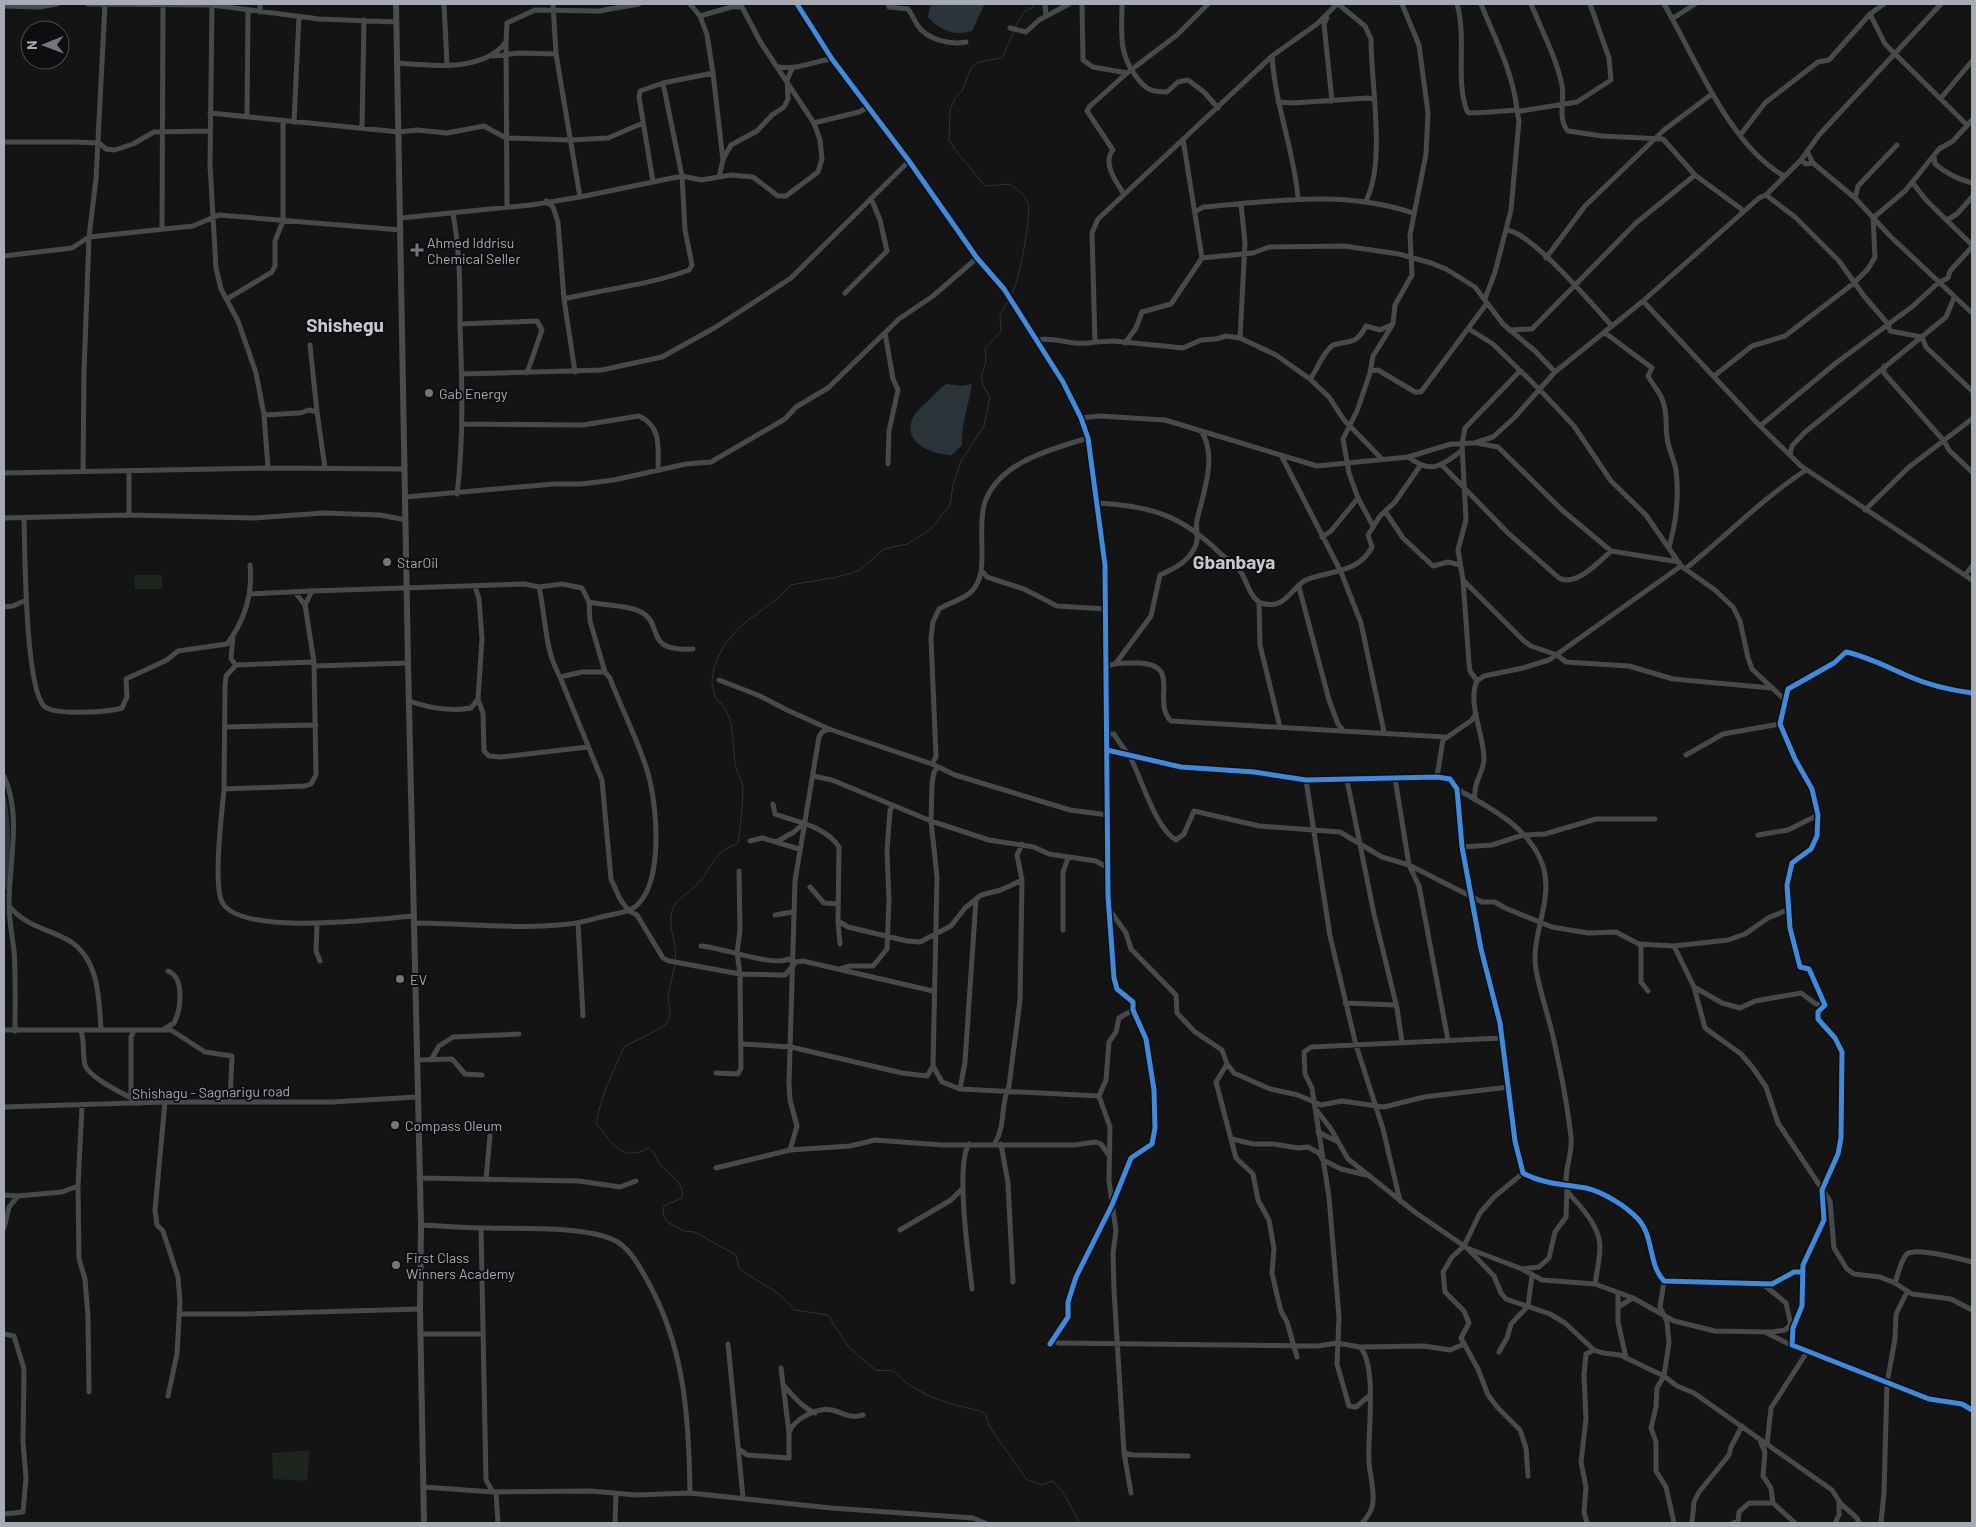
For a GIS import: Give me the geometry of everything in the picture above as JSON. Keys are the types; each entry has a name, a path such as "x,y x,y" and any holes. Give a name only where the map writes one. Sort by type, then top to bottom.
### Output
{"main road":[{"path":"396,4 413,920 422,1225 420,1334 424,1523"}],"street":[{"path":"4,6 38,7 57,4"},
{"path":"88,4 199,4 299,16 396,22"},
{"path":"83,471 84,372 89,238 95,196 99,143 104,4"},
{"path":"162,229 163,4"},
{"path":"260,4 260,12"},
{"path":"444,4 447,64"},
{"path":"507,208 507,23 534,10 554,7 599,11 639,4"},
{"path":"690,4 700,16 706,35 713,73 723,160"},
{"path":"797,4 832,59 909,160 977,258 1004,289 1037,340 1081,418 1088,438 1105,565 1108,908 1115,984 1117,989 1133,1002 1133,1010 1146,1039 1154,1090 1155,1128 1152,1144 1131,1158 1112,1205 1076,1277 1068,1302 1068,1317 1050,1344"},
{"path":"888,4 888,7 908,9 919,28 927,34 949,42 966,42"},
{"path":"1045,4 1046,16"},
{"path":"1010,28 1019,32 1030,30 1046,16 1069,4"},
{"path":"1082,4 1083,60 1093,67 1129,71"},
{"path":"1122,4 1123,54 1129,71 1145,89 1167,92 1178,82 1188,80 1204,92 1218,108"},
{"path":"1124,194 1110,171 1110,154 1113,150 1087,111 1095,100 1129,71 1177,35 1208,4"},
{"path":"1095,342 1092,233 1098,220 1272,56 1328,15 1338,4 1365,26 1368,31 1377,156 1373,183 1366,201"},
{"path":"1373,526 1358,498 1343,439 1356,414 1373,356 1392,325 1395,305 1412,275 1410,235 1426,154 1428,114 1419,45 1402,4"},
{"path":"1457,4 1463,34 1464,95 1469,113 1492,112 1500,109 1517,110 1578,102 1612,78 1609,58 1590,4"},
{"path":"1370,371 1376,370 1416,392 1421,392 1469,329 1486,301 1491,288 1507,230 1514,184 1515,150 1519,138 1512,82 1502,49 1481,4"},
{"path":"1531,4 1558,71 1562,87 1562,119 1565,128 1572,133 1625,138 1656,138 1666,142 1695,175 1744,211"},
{"path":"1664,4 1712,94 1740,134 1768,167 1784,176"},
{"path":"1672,19 1695,4"},
{"path":"1740,134 1765,104 1818,62 1829,60 1870,14 1884,4"},
{"path":"1081,418 1099,416 1164,420 1317,466 1381,458 1408,457 1451,444 1474,443 1492,437 1514,418 1555,372 1643,301 1759,198 1766,195 1801,160 1819,135 1896,55 1941,4"},
{"path":"212,5 210,132 216,268 221,289 238,321 256,373 264,415 268,468"},
{"path":"401,218 507,208 580,197 682,176 701,180 731,175 753,177 778,196 786,196 818,172 822,163 822,147 814,123 788,80 761,43 742,5 700,16"},
{"path":"554,7 556,54 580,197"},
{"path":"247,117 248,11"},
{"path":"1870,14 1885,44 1967,125"},
{"path":"1328,15 1324,24 1332,101"},
{"path":"294,122 299,16"},
{"path":"362,127 364,20"},
{"path":"492,56 506,42"},
{"path":"398,63 434,66 479,61 492,56 508,54 556,54"},
{"path":"1272,56 1278,102 1294,167 1298,198"},
{"path":"779,67 792,69 821,60 832,59"},
{"path":"1941,98 1972,61"},
{"path":"719,178 723,160 731,145 756,131 784,106 788,99 788,80 792,69"},
{"path":"653,182 643,123 640,90 663,83 713,73"},
{"path":"564,299 604,289 654,281 689,270 692,265 685,230 682,176 663,83"},
{"path":"1546,258 1554,250 1560,238 1585,206 1656,138 1712,94"},
{"path":"1278,102 1293,104 1373,99"},
{"path":"814,123 868,108"},
{"path":"210,113 399,132 417,130 447,133 484,126 506,138 570,140 608,138 643,123"},
{"path":"228,299 272,272 275,266 275,240 283,221 283,120"},
{"path":"1873,218 1890,205 1939,149 1953,141 1972,120"},
{"path":"4,142 99,143 106,150 124,148 147,134 162,131 178,133 210,132"},
{"path":"1125,343 1136,328 1142,312 1164,308 1176,299 1202,258 1183,139"},
{"path":"1855,198 1858,186 1897,145"},
{"path":"1807,151 1813,163 1855,198 1938,283 1972,313"},
{"path":"1934,156 1935,164 1945,172 1953,177 1972,182"},
{"path":"462,374 575,372 631,366 662,357 716,327 791,278 909,160"},
{"path":"1801,160 1806,164 1813,163"},
{"path":"1509,330 1532,329 1636,223 1695,175"},
{"path":"1760,426 1836,363 1938,283 1948,278 1950,271 1972,246 1926,200 1912,182"},
{"path":"1766,195 1795,217 1820,241 1839,262 1888,324 1892,332 1922,337"},
{"path":"1947,220 1957,214 1972,197"},
{"path":"845,294 887,251 880,220 871,198"},
{"path":"1195,212 1203,207 1298,198 1366,201 1413,213"},
{"path":"546,201 556,213 564,299 575,372"},
{"path":"1240,338 1244,302 1245,243 1241,204"},
{"path":"453,214 460,268 462,374 462,424 457,494"},
{"path":"4,256 72,248 89,238 193,226 202,223 214,215 401,230"},
{"path":"1714,376 1752,346 1785,336 1854,283 1874,262 1873,218"},
{"path":"1507,230 1520,236 1546,258 1575,285 1612,326"},
{"path":"1202,258 1244,254 1269,247 1344,246 1411,258 1446,269 1475,287 1509,330 1536,351 1555,372"},
{"path":"405,497 614,480 658,469 711,462 737,449 785,419 796,407 828,388 899,319 933,296 977,258"},
{"path":"1790,454 1792,446 1804,433 1946,317 1954,298"},
{"path":"1643,301 1760,426 1806,470 1972,580"},
{"path":"460,324 537,321 542,330 527,373"},
{"path":"1310,379 1318,369 1320,359 1333,345 1348,344 1359,339 1366,326 1380,330 1392,325"},
{"path":"1469,329 1493,344 1539,389 1574,426 1611,481 1646,515 1682,566 1715,590 1732,607 1740,621 1752,669 1784,699"},
{"path":"1604,332 1652,368 1648,376 1662,397 1666,413 1667,438 1676,476 1675,528 1669,547"},
{"path":"885,333 892,379 898,390 889,431 888,464"},
{"path":"1037,340 1045,338 1080,345 1095,342 1183,348 1201,340 1226,336 1240,338 1276,355 1310,379 1329,397 1349,426 1381,458"},
{"path":"1922,337 1926,346 1972,391"},
{"path":"310,345 325,468"},
{"path":"1884,366 1884,373 1944,441 1949,450 1972,472"},
{"path":"1475,800 1475,782 1484,759 1476,712 1475,690 1477,681 1470,671 1469,663 1463,580 1458,550 1466,520 1462,444 1465,428 1520,371"},
{"path":"264,415 300,413 310,410 317,412"},
{"path":"462,424 583,425 639,416 655,428 658,469"},
{"path":"1865,510 1909,467 1972,419"},
{"path":"1116,663 1152,616 1160,575 1178,567 1194,550 1198,533 1197,521 1204,494 1208,455 1207,442 1200,430"},
{"path":"932,764 936,757 931,672 933,622 938,609 971,592 979,581 982,570 984,504 993,488 1006,475 1030,457 1088,438"},
{"path":"1474,443 1498,447 1562,510 1611,551 1682,566"},
{"path":"1408,457 1420,466 1429,468 1441,464 1462,451"},
{"path":"1282,457 1298,484 1322,537 1341,572 1361,623 1384,732"},
{"path":"1441,464 1542,565 1564,580 1579,576 1596,565 1611,551"},
{"path":"1260,603 1269,605 1281,602 1305,581 1341,572 1357,564 1369,552 1372,545 1368,535 1373,526 1385,510 1395,502 1420,466"},
{"path":"4,473 268,468 404,469"},
{"path":"1477,681 1495,673 1538,664 1557,655 1725,537 1780,487 1806,470"},
{"path":"129,471 129,515"},
{"path":"1322,537 1331,531 1358,498"},
{"path":"1098,503 1127,505 1155,510 1178,520 1198,533 1237,567 1260,603 1260,645 1280,727"},
{"path":"1385,510 1403,538 1433,566 1448,562 1460,565"},
{"path":"4,518 129,515 254,518 324,513 362,514 406,520"},
{"path":"24,518 26,600 31,671 38,697 44,707 53,712 110,712 122,708 127,697 126,679 167,660 178,651 226,644 239,624 250,594 250,565"},
{"path":"1965,575 1972,566"},
{"path":"982,570 987,577 1024,590 1057,606 1106,609"},
{"path":"979,581 987,577"},
{"path":"1463,580 1524,641 1531,646 1557,655 1566,662 1629,666 1673,679 1771,688"},
{"path":"250,594 524,584 539,587 562,584 580,587 589,602 590,621 605,672 610,678 650,780 655,822 650,883 639,904 629,911 578,923 535,926 413,920 317,923 268,922 237,915 222,903 219,885 224,789 226,676 236,665 408,663"},
{"path":"475,586 479,599 482,646 478,699 483,713 484,751 487,755 501,757 588,747"},
{"path":"539,587 543,626 550,657 602,780 611,879 629,911 637,915 663,958 675,962 740,974 785,975 792,963"},
{"path":"1299,587 1335,718 1342,730"},
{"path":"305,605 312,591"},
{"path":"224,789 311,784 316,775 314,664 305,605 295,592"},
{"path":"4,607 13,606 26,600"},
{"path":"589,602 639,611 646,615 653,624 655,635 659,642 680,650 693,649"},
{"path":"233,634 231,659 236,665"},
{"path":"1825,1005 1809,969 1800,967 1787,910 1786,885 1792,863 1811,849 1817,836 1818,816 1812,789 1795,759 1780,724 1784,699 1788,689 1834,663 1846,652 1867,657 1918,680 1947,689 1972,693"},
{"path":"1107,666 1116,663 1144,663 1154,665 1161,671 1165,680 1162,709 1170,721 1445,737 1463,728 1472,720 1476,712"},
{"path":"560,677 582,672 605,672"},
{"path":"719,680 760,696 829,729"},
{"path":"409,701 430,708 450,710 471,708 478,699"},
{"path":"1331,729 1335,718"},
{"path":"1686,755 1723,734 1780,724"},
{"path":"225,727 316,725"},
{"path":"790,1150 796,1126 790,1100 793,912 799,849 819,737 822,732 829,729 837,729 932,764 969,780 1070,810 1108,815"},
{"path":"1107,734 1114,734 1129,757 1160,821 1171,837 1176,840 1184,834 1194,811 1259,826 1340,832 1387,860 1409,865 1482,902 1495,902 1542,923 1580,932 1616,932 1641,944 1674,946 1712,943 1738,938 1768,918 1787,910"},
{"path":"1437,777 1440,747 1445,737"},
{"path":"1107,750 1129,757 1181,768 1254,772 1306,780 1437,777 1450,779 1457,789 1495,810 1523,835 1540,860 1546,880 1542,923 1535,945 1536,968 1552,1033 1572,1144 1566,1172 1566,1217 1555,1232 1549,1258 1539,1266 1522,1269"},
{"path":"742,1044 790,1047 920,1076 930,1074 933,1066 933,991 937,877 931,821 933,778 938,767"},
{"path":"4,776 10,795 13,816 9,907 14,950 15,1030"},
{"path":"813,776 850,787 931,821 989,840 1022,844 1068,858 1096,861 1108,868"},
{"path":"1395,778 1409,865 1418,886 1448,1040"},
{"path":"1306,780 1330,936 1356,1044 1377,1106 1400,1201"},
{"path":"1347,780 1396,1005 1402,1042"},
{"path":"1457,789 1462,847 1502,1038 1515,1141 1523,1173"},
{"path":"773,804 775,814 804,823 829,836 839,847 838,921 840,944"},
{"path":"840,970 850,966 872,966 887,949 886,936 889,900 887,852 890,810 893,806"},
{"path":"1758,835 1788,830 1818,816"},
{"path":"1462,847 1492,845 1523,835 1545,834 1596,819 1655,819"},
{"path":"776,842 794,832 804,823"},
{"path":"750,841 762,838 799,849"},
{"path":"995,1143 1002,1130 1020,1000 1022,880 1017,855 1022,844"},
{"path":"1063,930 1063,872 1068,858"},
{"path":"716,1073 734,1074 740,1072 742,1044 740,974 737,953 740,930 739,871"},
{"path":"838,921 848,927 907,941 920,942 951,926 965,908 976,899 1022,880"},
{"path":"810,887 824,903 838,904"},
{"path":"4,898 9,894"},
{"path":"960,1089 965,1062 976,899"},
{"path":"9,907 25,922 64,937 85,954 91,963 97,986 101,1030"},
{"path":"1108,908 1126,933 1131,949 1176,994 1176,1009 1180,1018 1195,1032 1222,1050 1227,1064 1234,1073 1270,1089 1298,1095 1314,1105 1348,1159 1400,1201 1465,1247 1494,1276 1504,1297 1565,1323 1594,1350 1626,1358 1664,1376 1668,1382 1694,1393 1832,1490 1839,1501 1857,1518 1859,1523"},
{"path":"775,915 793,912"},
{"path":"317,923 316,951 320,961"},
{"path":"578,923 583,1016"},
{"path":"1641,944 1641,982 1648,991"},
{"path":"701,946 782,962 788,960 792,963 803,962 933,991"},
{"path":"1674,946 1694,987 1705,1028 1741,1054 1753,1068 1766,1087 1778,1123 1830,1201 1834,1248 1847,1269 1854,1274 1880,1277 1895,1283 1907,1292 1952,1299 1972,1310"},
{"path":"163,1030 174,1023 178,1006 178,980 174,974 168,971"},
{"path":"1694,987 1714,999 1740,1008 1755,1001 1800,993 1816,1004 1825,1005"},
{"path":"1346,1003 1396,1005"},
{"path":"1465,1247 1522,1269 1532,1276 1549,1282 1570,1281 1595,1284 1633,1298 1674,1321 1716,1331 1766,1332 1785,1330 1792,1326 1802,1308 1805,1261 1824,1220 1822,1190 1840,1147 1844,1074 1843,1057 1839,1044 1818,1019 1818,1012 1825,1005"},
{"path":"1098,1096 1106,1080 1109,1042 1116,1032 1118,1020 1133,1010"},
{"path":"4,1030 174,1031 205,1052 232,1056 230,1102"},
{"path":"81,1030 84,1039 82,1050 87,1069 97,1078 140,1103"},
{"path":"131,1098 131,1037 134,1031"},
{"path":"431,1060 439,1046 452,1037 519,1034"},
{"path":"1370,1396 1356,1408 1348,1405 1338,1366 1339,1317 1329,1197 1312,1088 1305,1074 1304,1052 1311,1047 1502,1038"},
{"path":"417,1060 452,1059 465,1074 482,1075"},
{"path":"1227,1064 1216,1082 1236,1158 1252,1174 1258,1200 1269,1220 1274,1249 1272,1273 1297,1357"},
{"path":"933,1066 942,1082 960,1089 1006,1093 1098,1096"},
{"path":"1314,1105 1329,1105 1342,1101 1377,1106 1394,1105 1424,1097 1509,1087"},
{"path":"1098,1096 1108,1117 1112,1205 1116,1231 1114,1281 1124,1453 1131,1493"},
{"name":"Shishagu - Sagnarigu road","path":"4,1107 165,1102 332,1102 418,1097"},
{"path":"165,1102 155,1210 157,1225 163,1230 178,1277 179,1314 177,1354 168,1396"},
{"path":"82,1106 78,1186 79,1259 85,1279 88,1317 89,1392"},
{"path":"1318,1132 1336,1141"},
{"path":"486,1179 490,1136"},
{"path":"1232,1139 1253,1144 1308,1147 1318,1153 1323,1160 1357,1175 1367,1175"},
{"path":"716,1168 790,1150 850,1146 875,1140 942,1145 995,1143 1074,1145 1096,1142 1106,1149 1110,1156"},
{"path":"969,1144 964,1151 964,1188 972,1289"},
{"path":"1001,1144 1008,1183 1013,1282"},
{"path":"1523,1173 1540,1181 1567,1188 1596,1191 1637,1218 1642,1224 1650,1244 1658,1274 1664,1281 1772,1284 1794,1272 1803,1272"},
{"path":"1523,1173 1494,1197 1480,1213 1465,1247 1446,1266 1443,1276 1445,1292 1464,1311 1469,1323 1460,1338 1478,1369 1488,1395 1520,1430 1526,1448 1528,1476"},
{"path":"420,1178 579,1181 620,1187 636,1180"},
{"path":"4,1195 18,1196 62,1192 78,1186"},
{"path":"900,1230 952,1200 964,1188"},
{"path":"1567,1188 1592,1222 1598,1234 1600,1249 1595,1284"},
{"path":"4,1228 9,1207 18,1196"},
{"path":"422,1225 533,1229 586,1234 612,1239 623,1246 632,1256 667,1318 677,1352 682,1373 689,1437 690,1493"},
{"path":"480,1491 486,1480 481,1228"},
{"path":"1895,1283 1905,1256 1910,1252 1921,1252 1972,1262"},
{"path":"1499,1352 1507,1338 1511,1324 1528,1306 1532,1276"},
{"path":"1664,1281 1660,1307 1669,1329 1664,1376 1657,1388 1656,1407 1651,1428 1656,1442 1656,1471 1666,1488 1674,1523"},
{"path":"1763,1284 1786,1303 1792,1326 1792,1346"},
{"path":"1881,1523 1884,1493 1887,1383 1896,1314 1907,1292"},
{"path":"1618,1294 1618,1322 1626,1358"},
{"path":"1618,1307 1633,1298"},
{"path":"179,1314 420,1309"},
{"path":"1766,1332 1792,1346 1860,1370 1887,1383 1929,1399 1962,1404 1972,1410"},
{"path":"4,1334 14,1336 24,1369 23,1442 26,1478 23,1512 4,1514"},
{"path":"420,1334 483,1334"},
{"path":"1058,1343 1318,1346 1337,1343 1360,1347 1424,1346 1450,1350 1464,1344"},
{"path":"728,1344 743,1497"},
{"path":"1360,1347 1366,1357 1370,1396 1371,1434 1369,1462 1373,1501 1363,1522"},
{"path":"1587,1523 1584,1512 1586,1488 1581,1462 1586,1419 1584,1375 1586,1354 1594,1350"},
{"path":"1767,1445 1772,1408 1807,1352"},
{"path":"739,1449 748,1455 789,1458 789,1433 781,1368"},
{"path":"783,1385 794,1395 801,1406 815,1413"},
{"path":"789,1433 791,1427 801,1418 815,1413 832,1410 850,1417 862,1415"},
{"path":"1693,1523 1694,1502 1698,1492 1729,1455 1742,1426"},
{"path":"1760,1441 1766,1452 1764,1476 1771,1488 1773,1503 1795,1523"},
{"path":"1124,1453 1133,1456 1188,1456"},
{"path":"741,1464 748,1455"},
{"path":"486,1480 494,1492 498,1523"},
{"path":"423,1487 494,1492 616,1493 636,1495 690,1493 743,1497 830,1508 973,1518 985,1523"},
{"path":"615,1523 616,1493"},
{"path":"1835,1523 1838,1515 1839,1501"},
{"path":"1733,1523 1738,1522 1739,1512 1749,1503 1773,1503"}],"shaded area":[{"path":"936,4 984,5 972,31 959,33 942,29 928,17 930,6"},
{"path":"947,384 963,386 972,384 964,422 962,445 952,455 937,453 922,446 912,436 910,428 917,411"},
{"path":"134,575 162,575 162,589 135,589"},
{"path":"4,790 9,815 10,839 7,889 4,890"},
{"path":"310,1450 307,1481 273,1479 272,1453"}],"waterway":[{"path":"1015,27 1024,12 1033,7 1034,4"},
{"path":"1011,296 1024,251 1028,223 1027,201 1010,184 985,186 949,140 950,110 955,98 962,91 971,68 978,62 1002,58 1014,31"},
{"path":"675,960 676,953 671,918 676,902 698,884 721,852 738,843 743,789 736,767 730,721 723,705 716,699 712,686 715,664 723,648 740,627 774,601 790,585 837,577 859,571 884,549 907,544 930,530 950,505 953,485 960,463 984,426 990,397 982,382 986,357 985,349 1001,331 1000,316 1009,299"},
{"path":"675,964 668,996 670,1011 668,1022 661,1028 624,1047 604,1093 596,1123 612,1143 624,1152 631,1153 651,1149 661,1166 681,1186 682,1198 664,1206 663,1213 667,1222 684,1231 695,1232 736,1255 739,1268 776,1292 794,1310 828,1315 848,1346 876,1370 894,1371 913,1387 928,1395 944,1402 986,1414 989,1426 1027,1480 1043,1485 1052,1481 1065,1496 1080,1523"}],"cycle path":[{"path":"797,4 832,59 909,161 977,258 1004,289 1063,382 1081,418 1088,438 1105,565 1108,896 1114,978 1117,989 1133,1002 1133,1010 1146,1039 1154,1090 1155,1128 1152,1144 1131,1158 1112,1205 1076,1277 1068,1302 1068,1317 1050,1344"},
{"path":"1972,693 1947,689 1923,682 1870,659 1846,652 1834,663 1788,689 1780,724 1795,759 1812,789 1818,815 1817,836 1811,849 1792,863 1787,885 1790,928 1800,967 1809,969 1825,1005 1818,1012 1818,1019 1835,1038 1842,1052 1841,1138 1838,1154 1822,1190 1824,1220 1803,1265 1802,1306 1793,1328 1792,1345 1929,1399 1962,1404 1972,1410"},
{"path":"1107,750 1181,767 1254,772 1306,780 1437,777 1450,779 1457,789 1462,847 1481,949 1500,1023 1515,1141 1523,1173 1545,1182 1593,1190 1607,1196 1627,1209 1638,1219 1647,1233 1655,1267 1664,1281 1772,1284 1794,1272 1803,1272"}],"place":[{"name":"Ahmed Iddrisu Chemical Seller","path":"417,250"},
{"name":"Gab Energy","path":"429,393"},
{"name":"StarOil","path":"387,562"},
{"name":"EV","path":"400,979"},
{"name":"Compass Oleum","path":"395,1125"},
{"name":"First Class Winners Academy","path":"396,1265"}],"district":[{"name":"Shishegu","path":"345,324"},
{"name":"Gbanbaya","path":"1234,561"}]}
